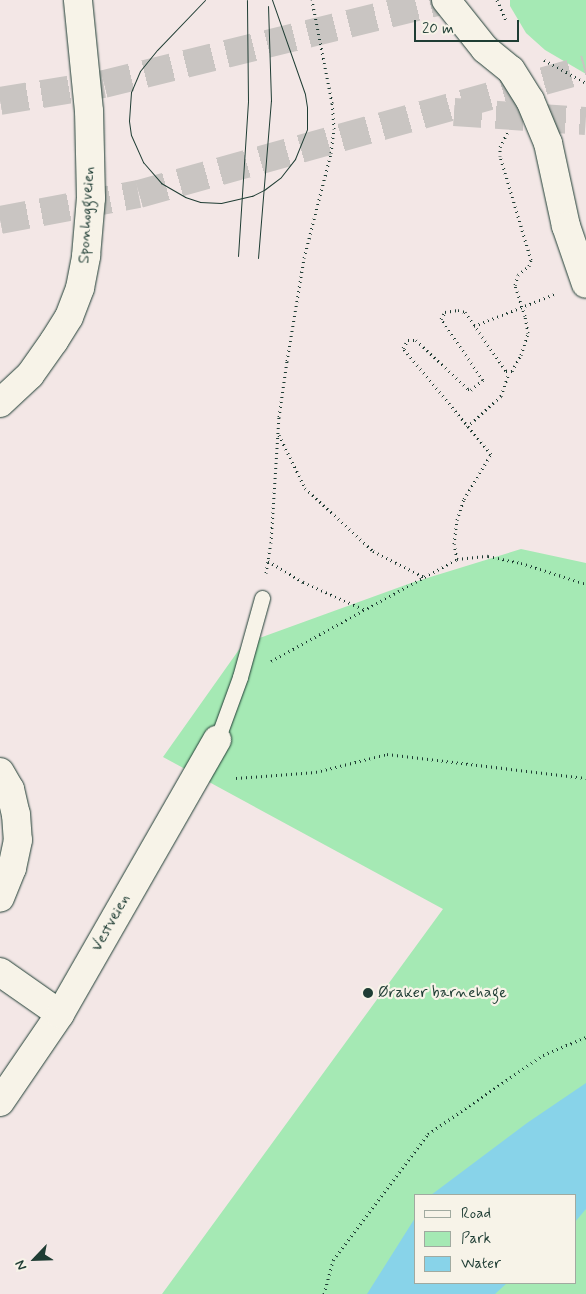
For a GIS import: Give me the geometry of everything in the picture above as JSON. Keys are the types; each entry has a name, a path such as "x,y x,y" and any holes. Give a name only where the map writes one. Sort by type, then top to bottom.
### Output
{"street":[{"name":"Sponhoggveien","path":"0,403 30,375 54,341 69,317 80,288 86,256 91,198 89,111 78,0"},
{"path":"446,0 485,48 511,70 530,100 548,143 566,226 575,287"},
{"name":"Vestveien","path":"0,1102 60,1014 217,740"},
{"path":"0,772 12,798 16,814 18,840 12,868 0,898"},
{"path":"0,972 60,1014"}],"lane":[{"path":"217,740 240,678 262,598"}],"path":[{"path":"262,598 268,561 278,433 287,361 304,258 331,153 334,129 332,103 312,0"},
{"path":"538,56 586,83"},
{"path":"467,427 501,396 509,373 521,355 527,339 516,282 518,275 529,266 531,260 499,150 513,122 530,100"},
{"path":"474,326 575,287"},
{"path":"457,559 454,544 464,499 491,454 403,348 408,340 416,340 468,390 472,390 483,380 442,322 442,316 445,312 462,310 506,372 509,373"},
{"path":"278,433 305,488 373,551 424,577"},
{"path":"240,678 457,559 488,556 521,562 586,584"},
{"path":"268,561 303,582 365,610"},
{"path":"236,778 316,772 387,754 586,778"},
{"path":"324,1294 332,1260 428,1134 543,1055 586,1038"}],"green space":[{"path":"510,0 586,0 586,74 545,50 526,33 510,6"},
{"path":"521,549 586,563 586,1294 162,1294 443,909 163,757 243,644 411,583"}],"water":[{"path":"586,1083 586,1209 576,1221 576,1194 432,1194 527,1123"},
{"path":"414,1220 414,1284 506,1284 495,1294 367,1294"}],"tunnel":[{"path":"0,101 104,84 445,0"},
{"path":"0,220 139,194 586,69"},
{"path":"454,112 586,121"}],"tram line":[{"path":"205,0 157,50 140,71 131,92 129,121 131,135 143,162 161,183 185,197 200,202 221,203 252,196 264,190 281,177 295,159 307,129 305,94 272,0"},
{"path":"238,256 248,101 247,0"},
{"path":"258,258 271,101 268,6"}],"place":[{"name":"Øraker barnehage","path":"368,993"}]}
